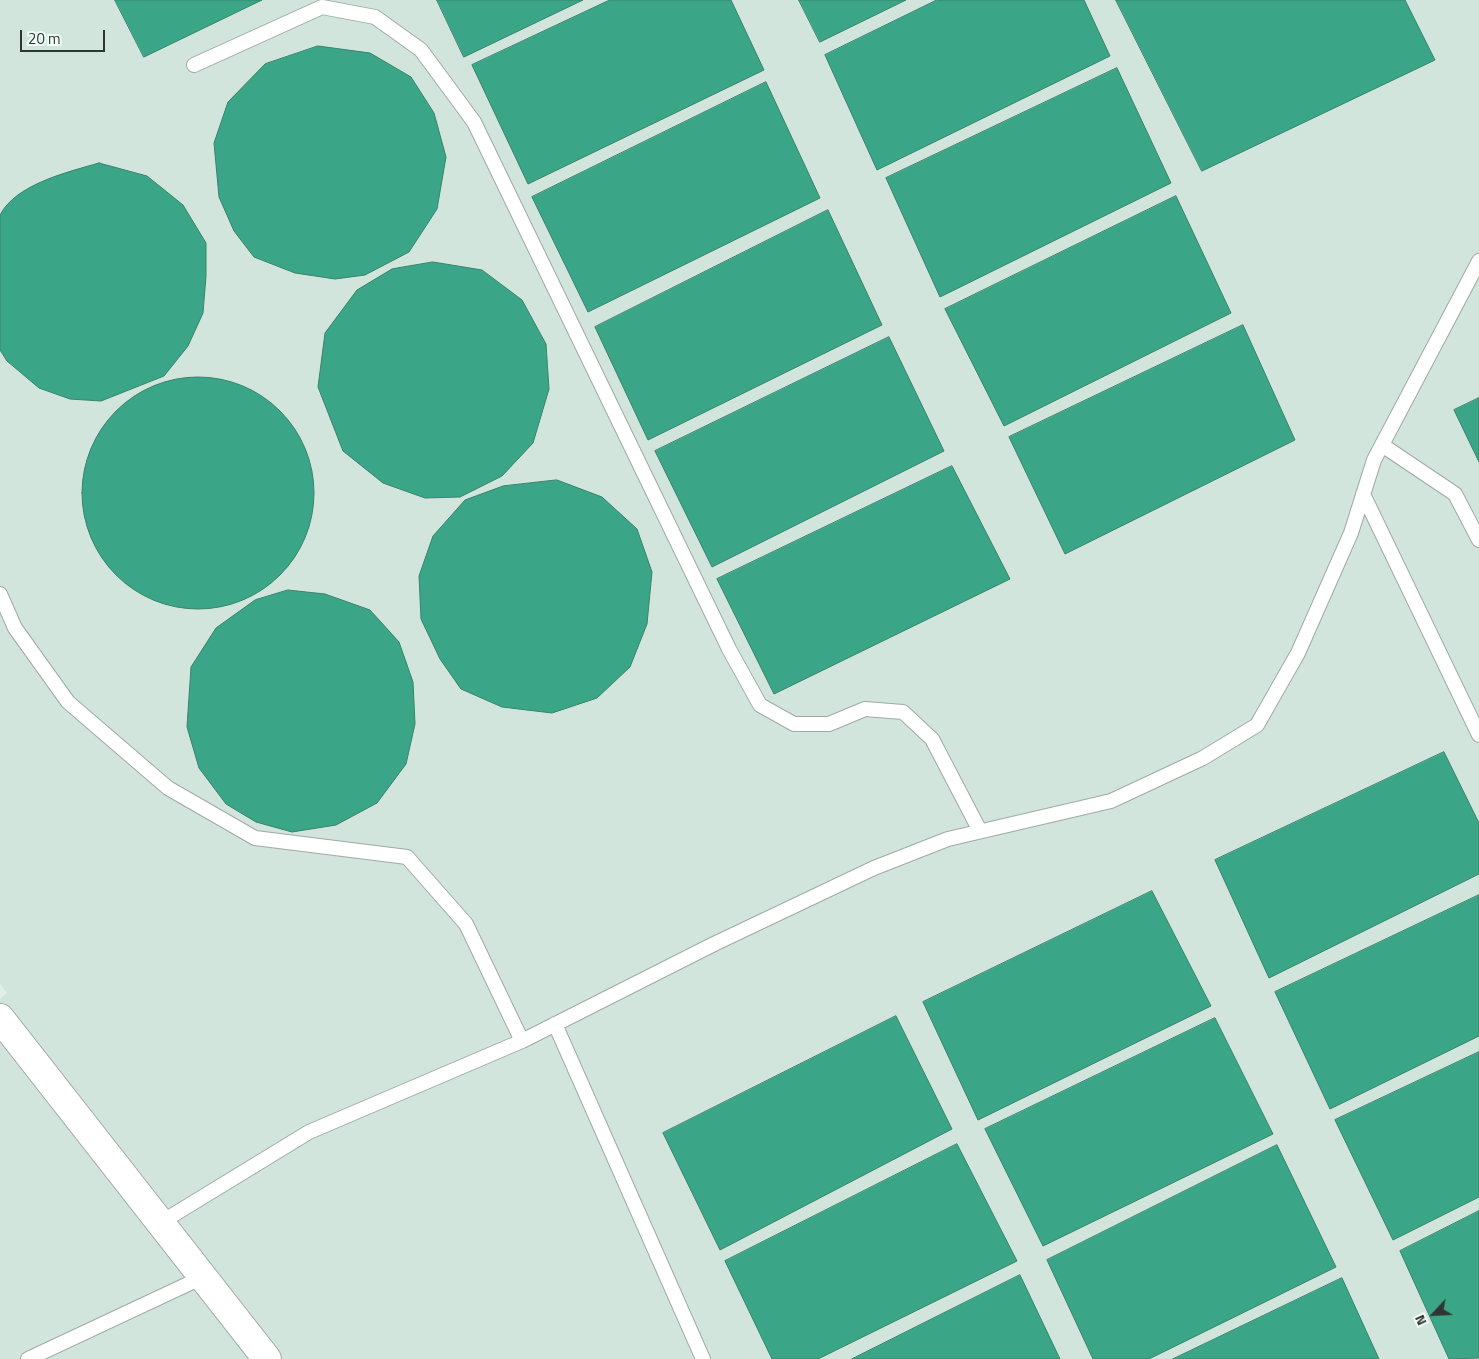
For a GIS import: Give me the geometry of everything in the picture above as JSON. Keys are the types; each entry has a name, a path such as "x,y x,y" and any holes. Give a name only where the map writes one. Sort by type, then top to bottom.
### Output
{"street":[{"path":"0,1018 267,1359"}],"lane":[{"path":"194,65 322,7 375,17 421,50 474,122 729,649 760,705 794,724 829,724 865,709 903,712 932,739 980,831"},
{"path":"160,1222 309,1132 522,1041 714,944 874,868 948,839 1111,801 1202,758 1257,725 1298,653 1351,533 1374,460 1479,261"},
{"path":"1382,445 1455,494 1479,540"},
{"path":"1363,494 1479,734"},
{"path":"0,594 15,628 68,702 168,788 255,838 407,857 466,924 522,1041"},
{"path":"555,1024 703,1359"},
{"path":"28,1359 203,1277"}],"shaded area":[{"path":"0,0 1479,0 1479,1359 0,1359 0,999 7,993 0,984"},
{"path":"115,0 262,0 144,57"},
{"path":"437,0 583,0 464,57"},
{"path":"610,0 731,0 764,70 528,184 472,65"},
{"path":"799,0 906,0 820,42"},
{"path":"937,0 1084,0 1110,56 877,170 825,55"},
{"path":"1116,0 1405,0 1435,60 1202,171"},
{"path":"318,46 370,53 411,77 434,113 446,157 437,209 409,252 365,275 335,279 295,273 254,257 234,231 219,197 214,143 228,102 265,64"},
{"path":"1117,68 1171,183 940,297 886,178"},
{"path":"766,82 820,198 588,312 532,197"},
{"path":"99,163 147,176 183,205 206,243 203,313 188,346 164,376 101,401 70,399 39,388 7,361 0,350 0,215 8,204 30,187 58,175"},
{"path":"1176,196 1231,313 1004,426 945,309"},
{"path":"828,210 882,325 648,440 595,327"},
{"path":"433,262 482,270 522,300 546,344 549,389 533,443 502,476 460,497 425,498 383,483 343,451 318,387 325,333 357,290 392,269"},
{"path":"1243,325 1295,440 1065,554 1009,437"},
{"path":"889,337 944,451 712,567 655,451"},
{"path":"187,377 209,377 232,382 253,390 272,403 288,419 301,438 309,459 314,482 312,516 301,548 288,567 272,583 253,596 232,604 209,609 187,609 164,604 143,596 124,583 108,567 95,548 87,527 82,504 82,482 87,459 95,438 108,419 124,403 143,390 164,382"},
{"path":"1479,398 1479,462 1454,410"},
{"path":"952,466 1010,579 774,694 717,579"},
{"path":"557,480 602,497 637,529 652,572 647,624 630,667 597,698 552,713 502,707 461,689 440,659 421,619 419,576 433,536 465,500 503,486"},
{"path":"288,590 325,594 370,610 399,642 413,682 415,724 406,764 377,803 336,825 292,832 256,822 226,804 199,768 187,727 191,667 216,628 255,600"},
{"path":"1444,752 1479,823 1479,874 1269,978 1215,860"},
{"path":"1152,891 1211,1006 978,1120 923,1002"},
{"path":"1479,895 1479,1036 1330,1109 1275,992"},
{"path":"896,1016 952,1129 720,1250 663,1133"},
{"path":"1215,1018 1273,1134 1043,1246 985,1129"},
{"path":"1479,1052 1479,1197 1393,1240 1335,1120"},
{"path":"957,1144 1017,1261 818,1359 772,1359 725,1261"},
{"path":"1277,1145 1336,1267 1149,1359 1093,1359 1047,1260"},
{"path":"1479,1211 1479,1358 1449,1359 1400,1251"},
{"path":"1020,1275 1060,1359 852,1359"},
{"path":"1342,1278 1379,1359 1173,1359"}]}
